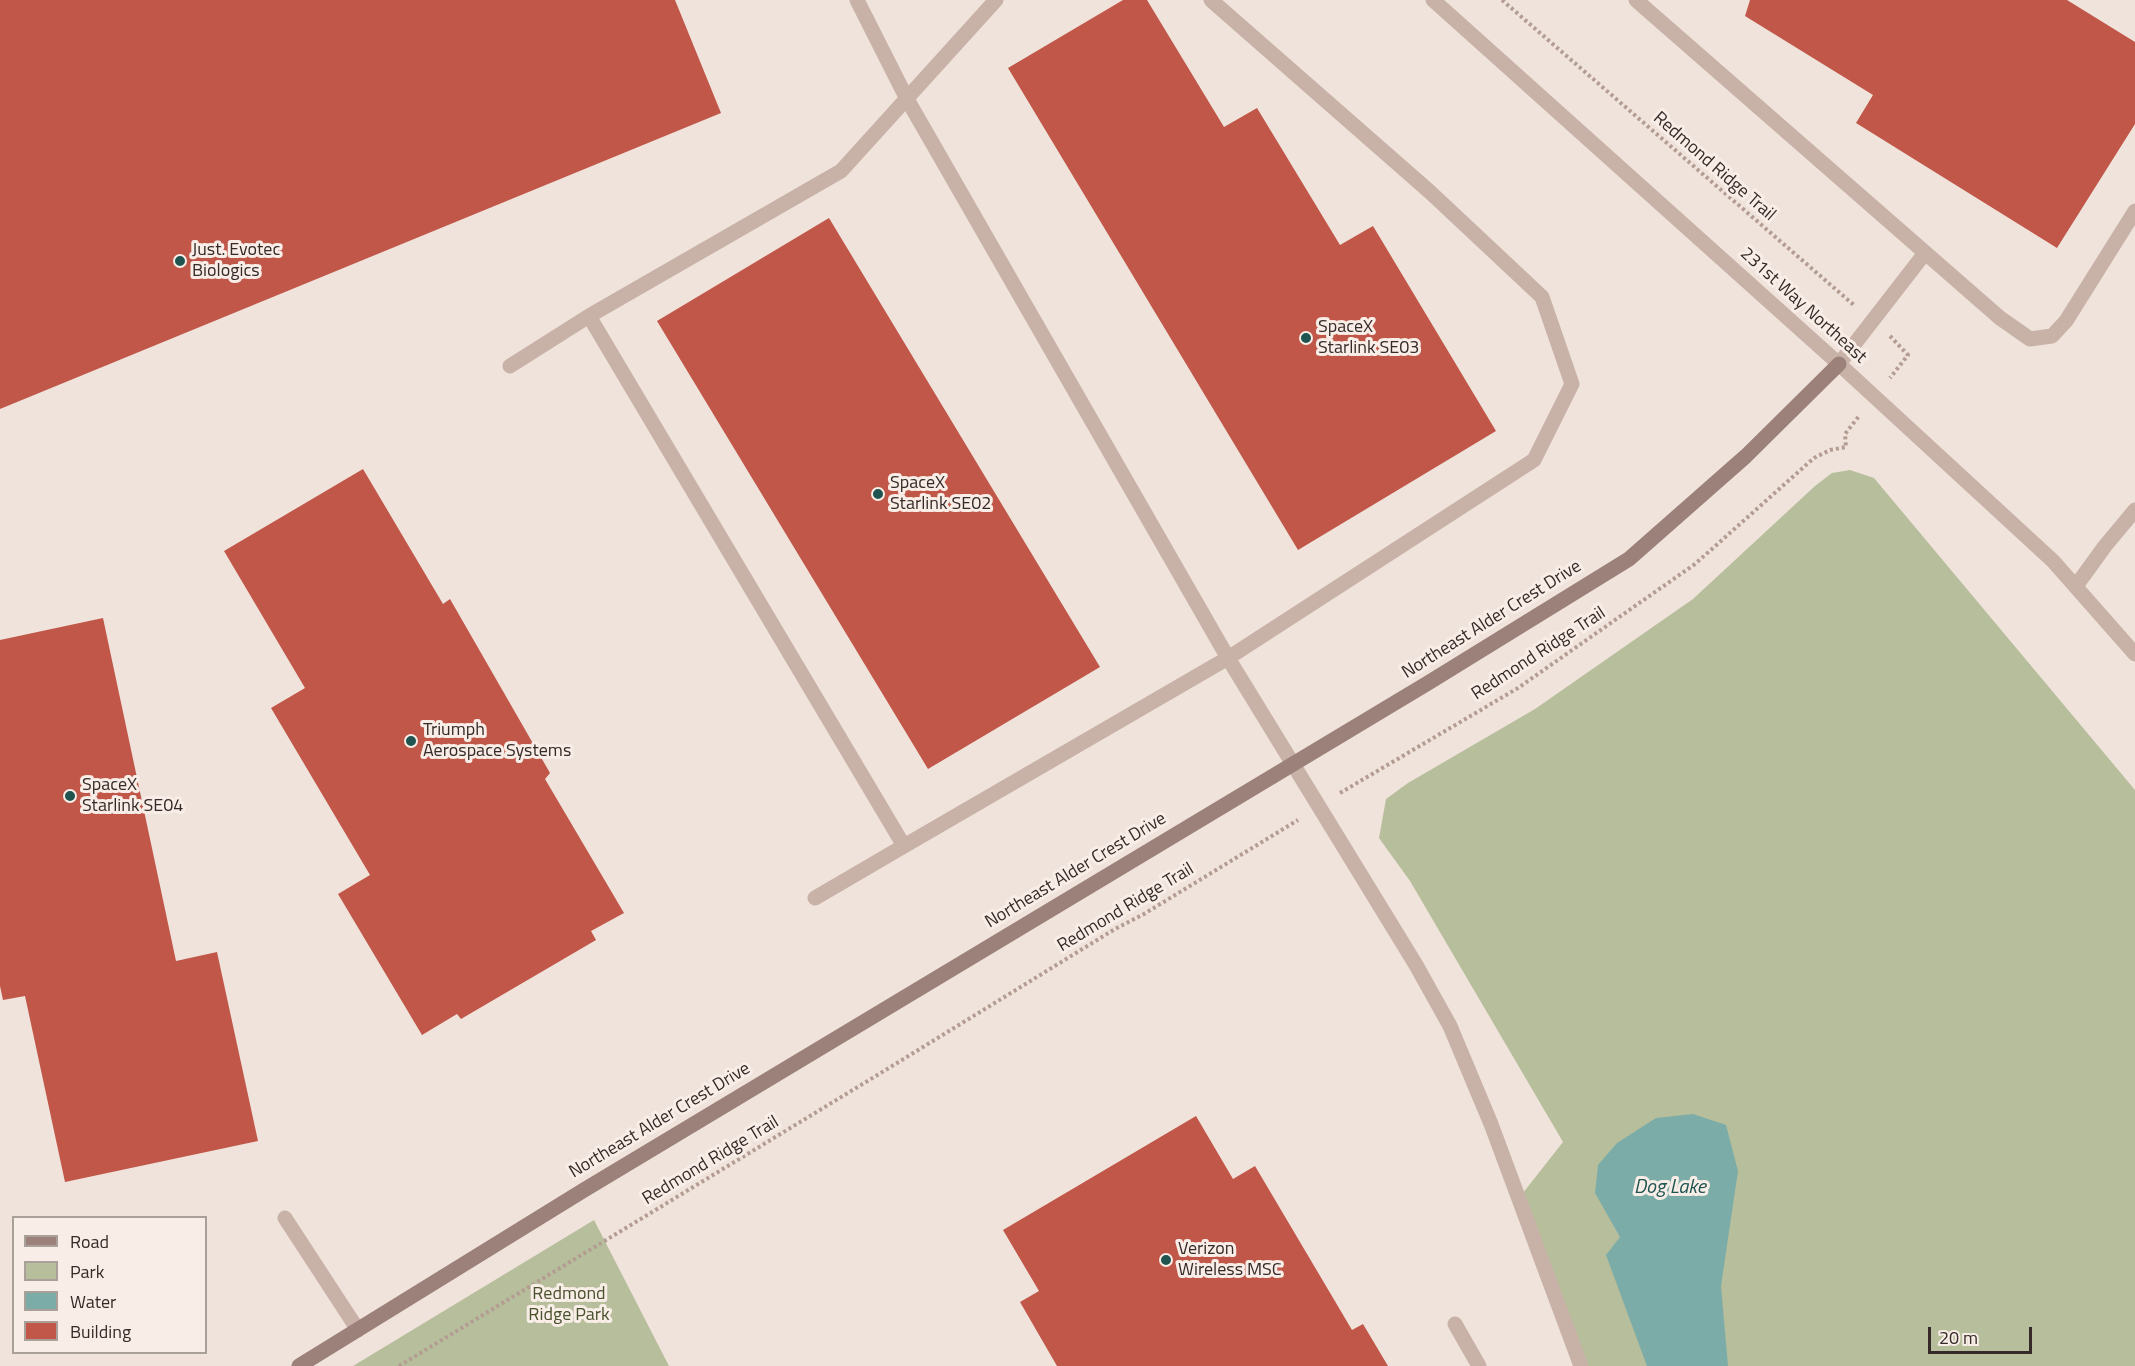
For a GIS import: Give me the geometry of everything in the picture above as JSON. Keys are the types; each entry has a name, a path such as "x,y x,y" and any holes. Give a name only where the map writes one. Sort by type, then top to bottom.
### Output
{"street":[{"path":"857,0 907,99 1228,658 1416,965 1450,1026 1491,1124 1581,1366"},
{"path":"510,366 590,316 842,171 996,0"},
{"path":"815,898 1228,658 1534,460 1572,384 1542,297 1430,192 1211,0"},
{"name":"231st Way Northeast","path":"1433,0 1839,364 2053,561 2135,654"},
{"path":"1636,0 2000,318 2030,339 2052,336 2067,321 2135,211"},
{"path":"1839,364 1925,253"},
{"path":"590,316 904,846"},
{"name":"Northeast Alder Crest Drive","path":"299,1366 584,1190 1292,765 1629,559 1746,456 1839,364"},
{"path":"2076,586 2135,510"},
{"path":"285,1218 358,1330"},
{"path":"1455,1324 1479,1366"}],"path":[{"name":"Redmond Ridge Trail","path":"1502,0 1873,320 1908,355"},
{"name":"Redmond Ridge Trail","path":"399,1366 1107,933 1144,914 1518,688 1695,564 1814,458 1830,450 1846,447"}],"green space":[{"path":"1850,470 1874,478 2135,790 2135,1366 1581,1366 1519,1198 1563,1142 1410,881 1379,838 1386,799 1408,783 1535,709 1693,599 1815,486 1832,473"},
{"name":"Redmond Ridge Park","path":"594,1220 669,1366 353,1366"}],"water":[{"name":"Dog Lake","path":"1693,1114 1726,1125 1738,1171 1721,1286 1728,1366 1647,1366 1606,1255 1620,1237 1595,1193 1598,1165 1617,1143 1656,1118"}],"building":[{"name":"Just. Evotec Biologics","path":"0,0 675,0 721,113 0,409"},
{"name":"SpaceX Starlink SE03","path":"1123,0 1147,0 1224,127 1257,108 1340,245 1373,226 1496,431 1298,550 1008,68"},
{"path":"1750,0 2067,0 2135,42 2135,124 2057,248 1856,123 1873,95 1745,16"},
{"name":"SpaceX Starlink SE02","path":"829,218 1100,667 928,769 657,321"},
{"name":"Triumph Aerospace Systems","path":"363,469 443,604 450,599 550,773 545,779 624,913 591,931 596,940 461,1019 457,1014 422,1035 338,894 370,875 271,708 305,688 224,551"},
{"name":"SpaceX Starlink SE04","path":"103,618 176,961 217,952 258,1141 65,1182 25,996 3,1000 0,986 0,640"},
{"name":"Verizon Wireless MSC","path":"1196,1116 1233,1179 1255,1166 1352,1330 1363,1324 1388,1366 1057,1366 1020,1302 1039,1291 1003,1230"}],"place":[{"name":"Just. Evotec Biologics","path":"180,261"},
{"name":"SpaceX Starlink SE03","path":"1306,338"},
{"name":"SpaceX Starlink SE02","path":"878,494"},
{"name":"Triumph Aerospace Systems","path":"411,741"},
{"name":"SpaceX Starlink SE04","path":"70,796"},
{"name":"Verizon Wireless MSC","path":"1166,1260"}]}
